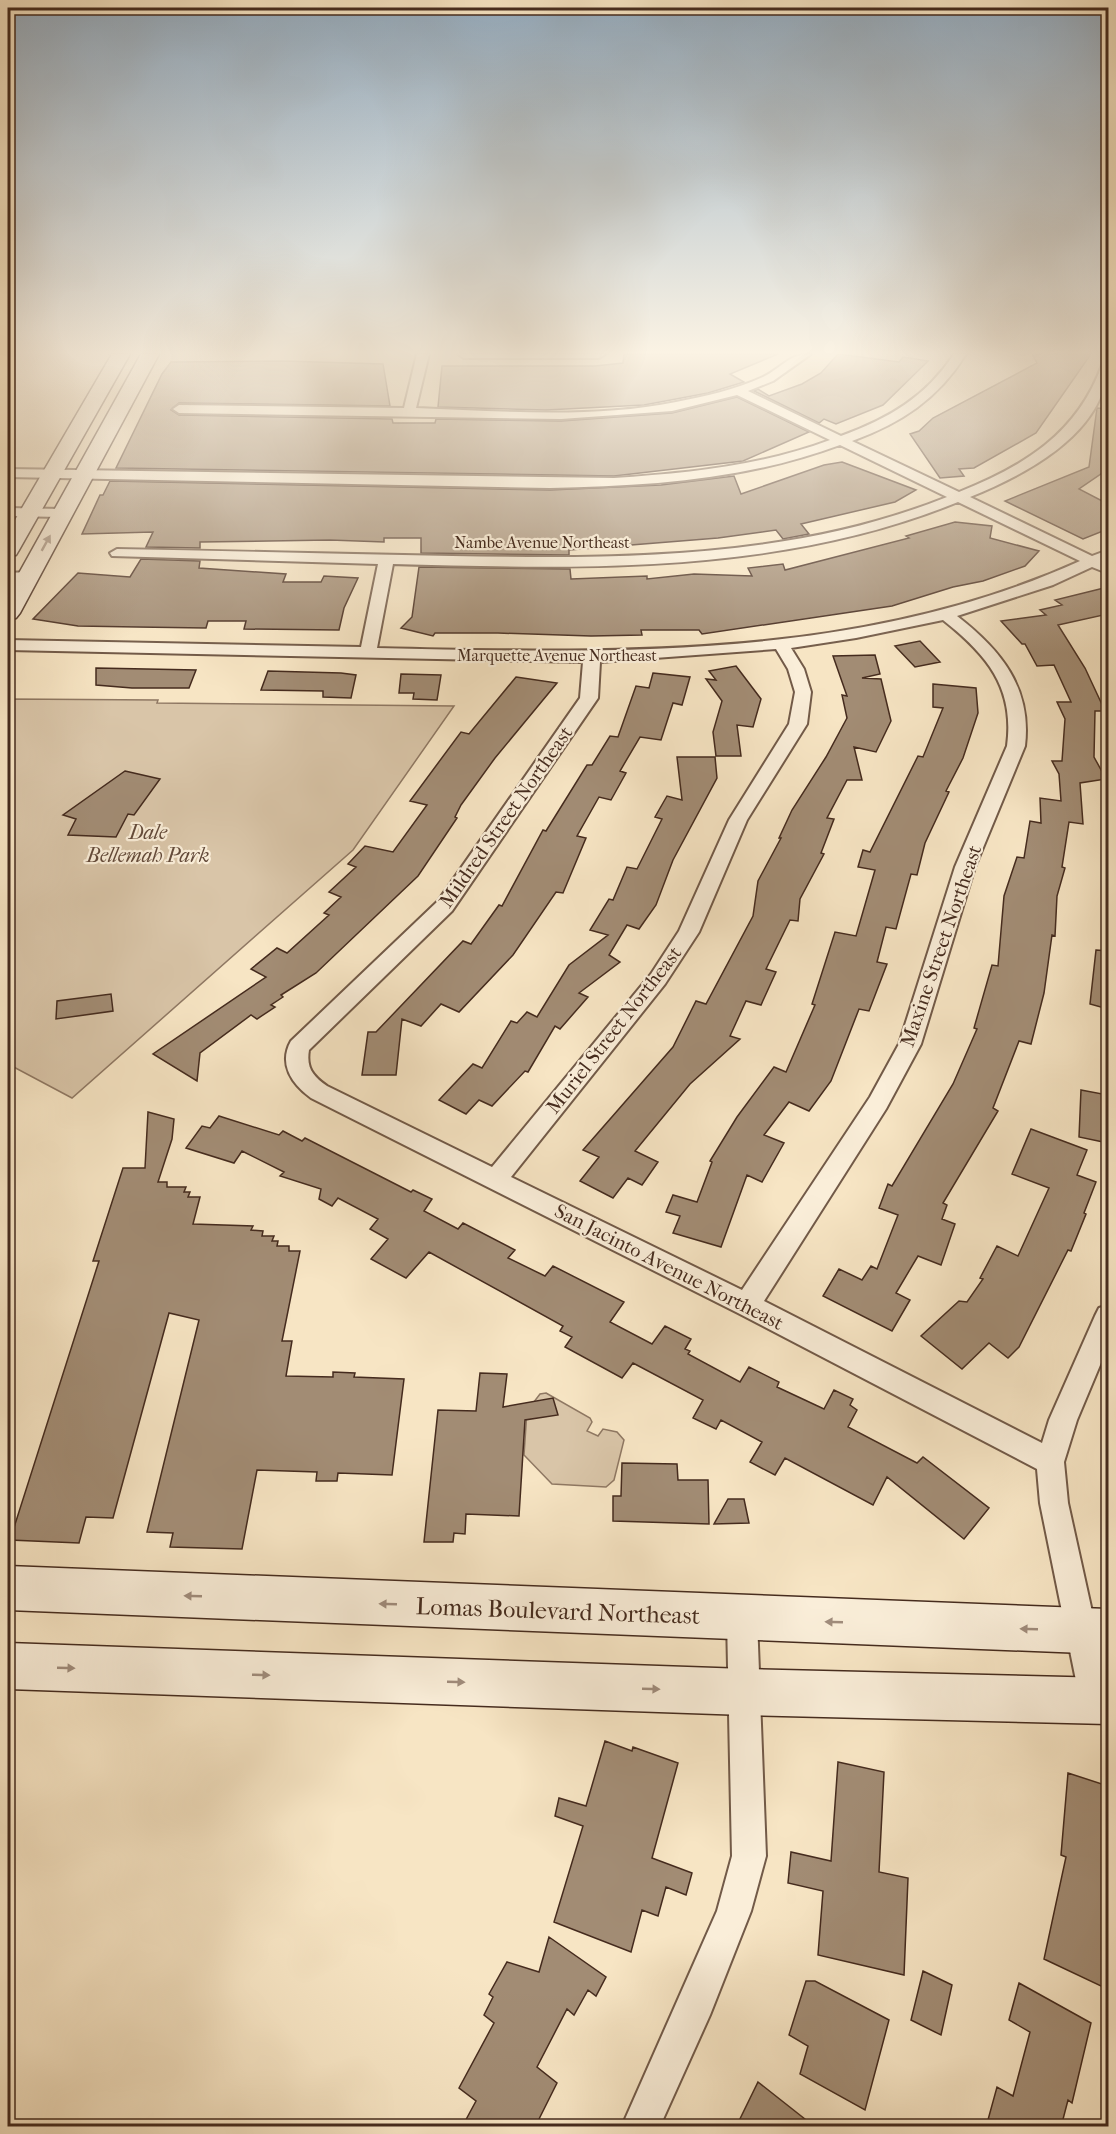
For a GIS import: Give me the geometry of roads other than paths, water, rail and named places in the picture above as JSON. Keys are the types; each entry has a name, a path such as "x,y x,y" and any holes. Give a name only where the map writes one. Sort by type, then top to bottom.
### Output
{"main road":[{"path":"8,550 63,454"},
{"path":"8,613 17,577 62,513 95,454"},
{"name":"Lomas Boulevard Northeast","path":"8,1588 742,1619 1094,1631"},
{"path":"8,1666 745,1692 1102,1700"}],"street":[{"path":"8,473 594,483 676,477 737,468 805,454"},
{"path":"867,454 1104,562"},
{"name":"Nambe Avenue Northeast","path":"117,553 604,562 729,553 868,528 960,498 1004,478 1042,454"},
{"path":"8,512 62,513"},
{"path":"368,653 386,559"},
{"name":"Marquette Avenue Northeast","path":"8,645 592,657 689,654 781,645 862,632 945,614 1046,583 1104,562"},
{"name":"Maxine Street Northeast","path":"747,1305 878,1103 910,1044 927,996 965,867 1016,746 1020,730 1016,700 1006,677 981,644 945,614"},
{"name":"Muriel Street Northeast","path":"495,1180 658,979 689,932 738,820 798,724 803,692 796,669 781,645"},
{"name":"Mildred Street Northeast","path":"295,1065 299,1047 305,1039 445,906 474,867 499,827 589,698 592,657"},
{"name":"San Jacinto Avenue Northeast","path":"295,1065 304,1082 319,1092 747,1305 1050,1462"},
{"path":"1102,1700 1094,1631 1054,1503 1050,1462 1063,1420 1108,1316"},
{"path":"641,2127 734,1911 749,1856 742,1619"}],"park label":[{"name":"Dale Bellemah Park","path":"148,844"}]}
